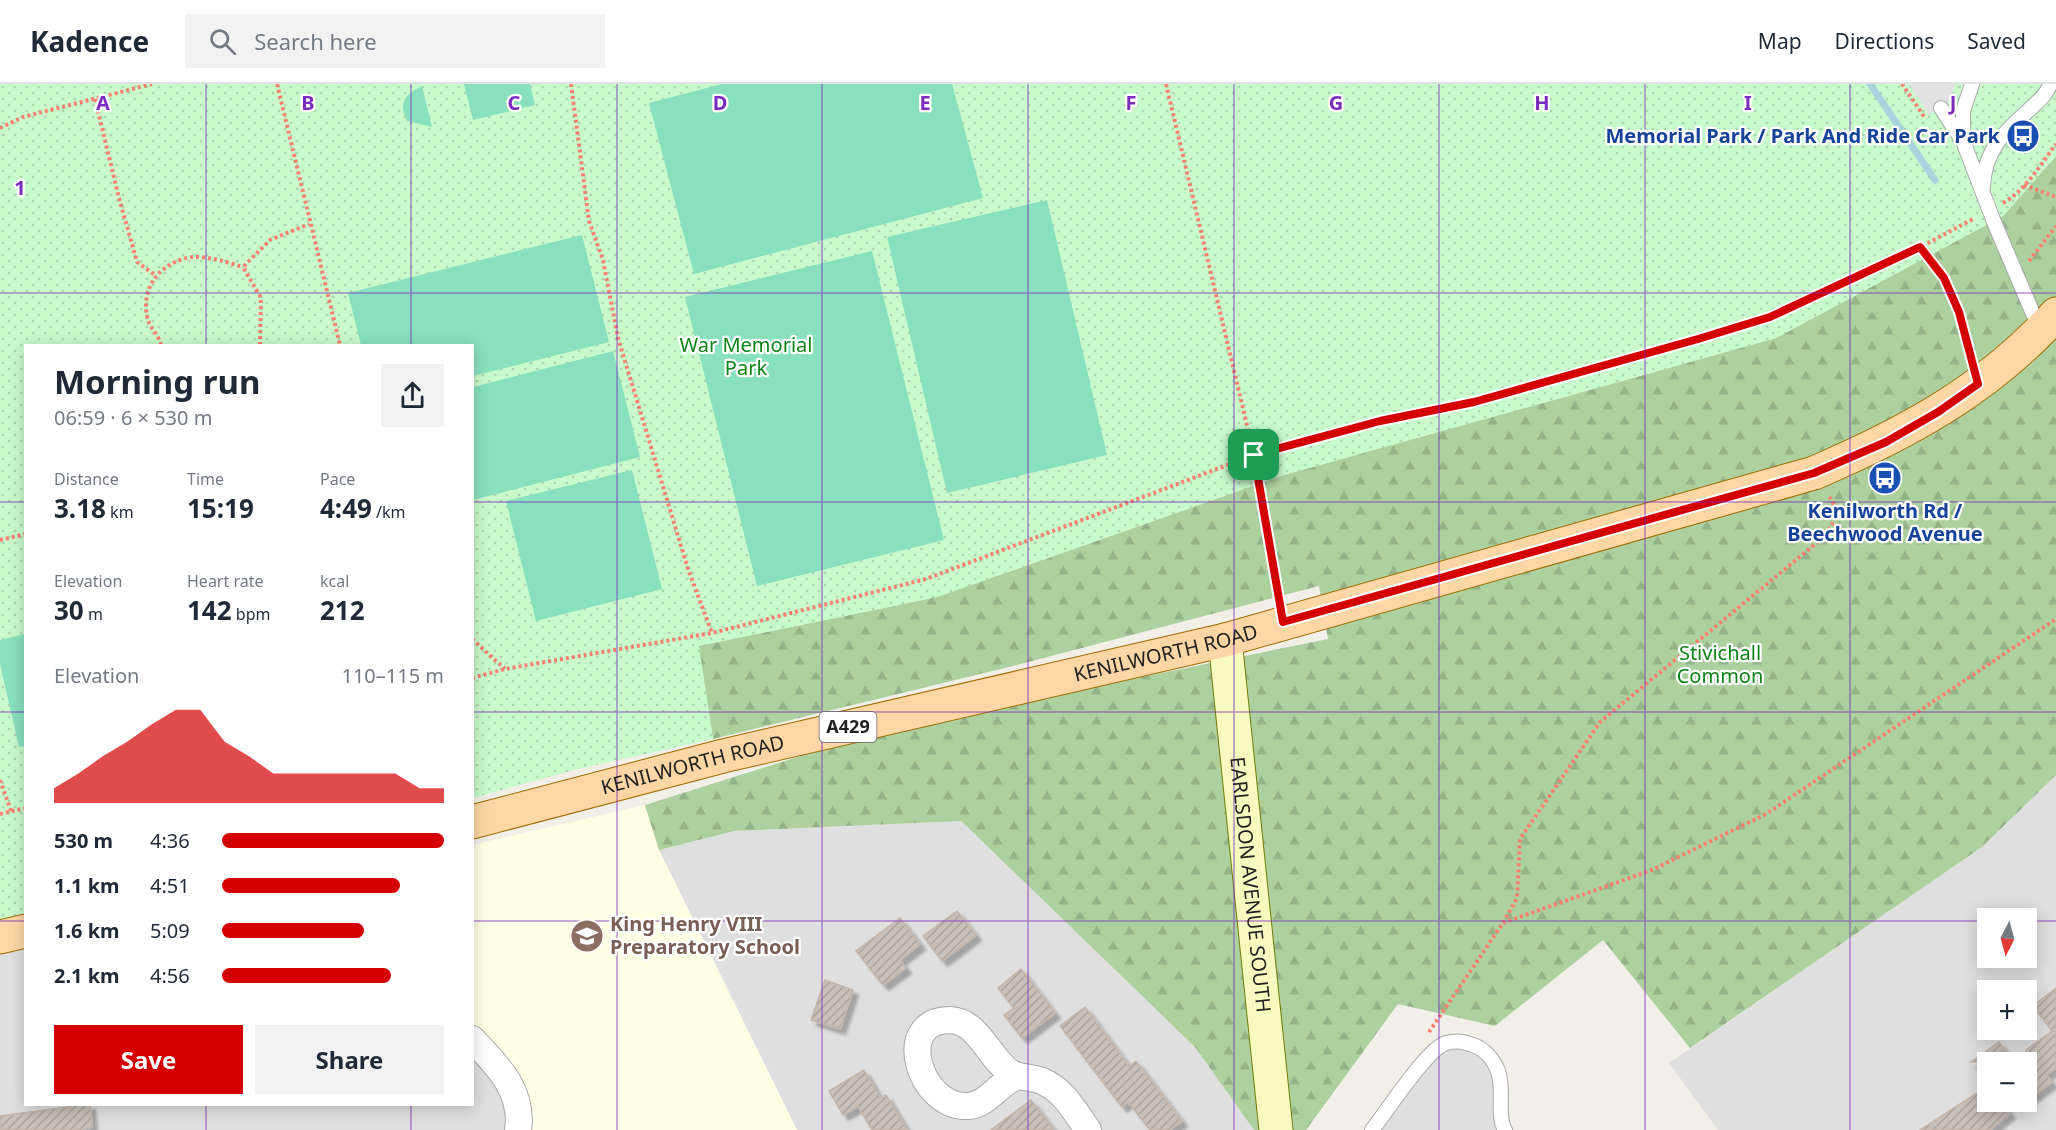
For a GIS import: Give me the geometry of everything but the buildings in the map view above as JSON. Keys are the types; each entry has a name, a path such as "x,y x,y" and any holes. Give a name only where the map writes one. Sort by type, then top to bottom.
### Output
{"main road":[{"name":"KENILWORTH ROAD","path":"474,821 723,756 1225,640 1814,473 1886,442 1938,412 1978,384 2050,321"},
{"name":"EARLSDON AVENUE SOUTH","path":"1225,640 1276,1130"},
{"path":"0,937 24,931"}],"street":[{"path":"474,1042 495,1063 512,1087 518,1109 518,1130"},
{"path":"1018,1076 1038,1080 1054,1087 1088,1130"}],"lane":[{"path":"1963,141 1963,111 1972,84"},
{"path":"2050,84 2046,95 2014,123 1991,152 1984,168 1983,189 1986,212 2034,316 2050,321"},
{"path":"1941,108 1963,141 1983,189"},
{"path":"1372,1130 1431,1052 1445,1043 1460,1041 1488,1054 1497,1070 1503,1091 1501,1111 1505,1130"}],"path":[{"path":"0,128 23,117 152,84"},
{"path":"277,84 340,344"},
{"path":"571,84 589,221 603,260 618,338 685,558 712,633"},
{"path":"1166,84 1254,455 1283,622"},
{"path":"95,99 118,198 137,262 155,275"},
{"path":"474,677 505,669 712,633 926,579 1254,455 1380,421 1474,402 1770,317 1920,247 2012,198 2056,144"},
{"path":"2024,184 2056,197"},
{"path":"243,267 270,240 309,224"},
{"path":"2017,276 2056,226"},
{"path":"1920,247 1944,278 1959,312 1978,384"},
{"path":"161,344 160,336 147,318 147,295 155,275 184,258 219,259 243,267 261,298 260,344"},
{"path":"1428,1034 1503,923 1517,898 1520,839 1600,722 1825,536 1839,513 1814,473"},
{"path":"0,540 24,534"},
{"path":"1503,923 1652,870 1766,814 2056,620"},
{"path":"474,641 505,669"},
{"path":"0,780 11,811"},
{"path":"0,814 24,808"}],"shaded area":[{"path":"1909,84 1955,84 1950,101 1929,115"},
{"path":"2056,775 2056,1130 1718,1130 1669,1063 1982,847"},
{"name":"King Henry VIII Preparatory School","path":"645,805 659,850 797,1130 527,1130 521,1082 474,1024 474,845"},
{"path":"961,821 1195,1047 1254,1130 797,1130 659,850 734,831"},
{"path":"24,931 24,1106 474,1106 474,1040 495,1063 518,1130 0,1130 0,937"},
{"path":"1445,1043 1488,1054 1505,1130 1372,1130"}],"green space":[{"name":"War Memorial Park","path":"0,84 2056,84 2056,156 2003,216 1776,338 1284,475 937,597 699,646 713,739 574,770 474,798 474,344 24,344 24,931 0,937"},
{"path":"464,84 530,84 535,105 473,120"},
{"path":"722,84 952,84 983,198 694,274 649,103"},
{"path":"422,86 432,127 407,121 404,115 403,104 407,96"},
{"name":"Stivichall Common","path":"2056,156 2056,775 1982,847 1690,1048 1603,940 1495,1026 1398,1004 1306,1130 1254,1130 1195,1047 961,821 734,831 659,850 645,805 883,730 1328,639 1319,586 1009,667 713,739 698,646 937,597 1284,475 1776,338 2003,216"},
{"path":"1047,200 1107,455 947,493 887,237"},
{"path":"582,235 609,342 474,376 474,344 361,344 348,293"},
{"path":"872,251 944,540 757,586 685,297"},
{"path":"613,351 640,457 474,500 474,387"},
{"path":"632,470 662,589 536,621 506,501"},
{"path":"24,634 24,746 19,747 0,664 0,640"}],"waterway":[{"path":"1870,84 1935,180"}],"place":[{"name":"Memorial Park / Park And Ride Car Park","path":"2023,136"},
{"name":"Kenilworth Rd / Beechwood Avenue","path":"1885,478"},
{"name":"King Henry VIII Preparatory School","path":"587,936"}],"route":[{"path":"1920,247 1944,278 1959,312 1978,384 1938,412 1886,442 1814,473 1283,622 1254,455 1380,421 1474,402 1770,317 1920,247"}]}
